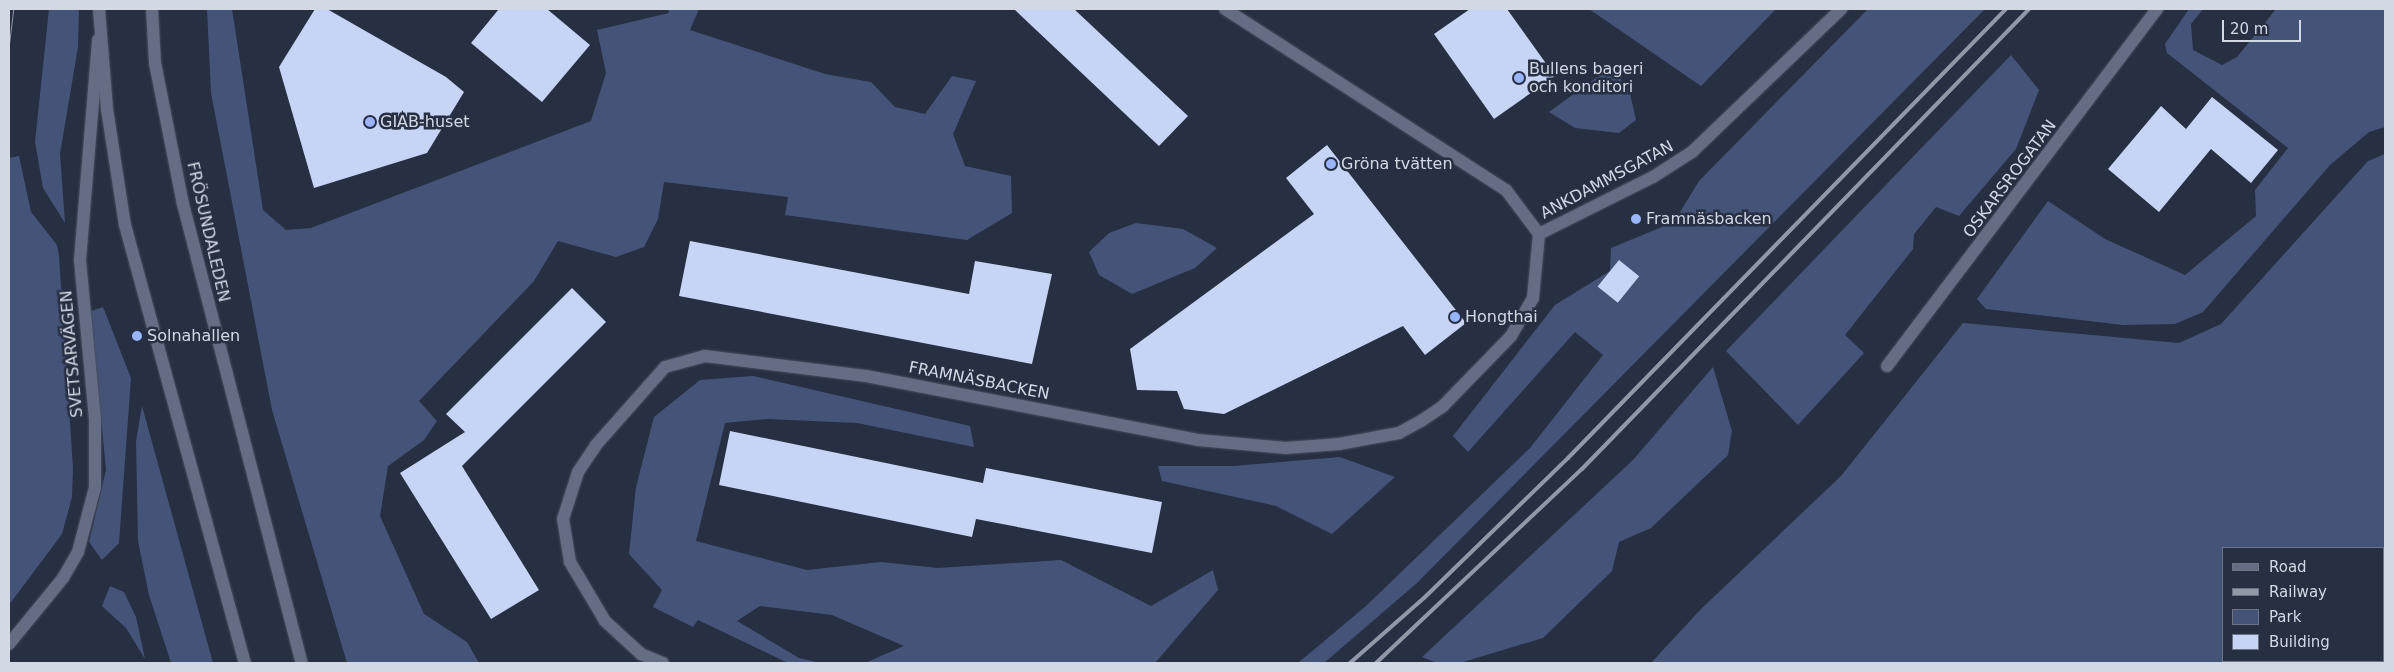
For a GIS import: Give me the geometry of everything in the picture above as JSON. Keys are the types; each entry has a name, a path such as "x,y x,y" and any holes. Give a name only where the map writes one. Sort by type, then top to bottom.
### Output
{"street":[{"path":"98,9 98,37 125,225 245,663"},
{"name":"FRÖSUNDALEDEN","path":"152,9 155,63 184,204 302,663"},
{"name":"ANKDAMMSGATAN","path":"1225,9 1506,190 1539,234 1653,177 1692,152 1841,9"},
{"name":"OSKARSROGATAN","path":"1887,366 2157,9"},
{"name":"SVETSARVÄGEN","path":"9,644 63,578 78,552 95,487 95,419 80,260 98,37"},
{"name":"FRAMNÄSBACKEN","path":"663,663 641,654 605,621 570,562 563,519 578,472 596,445 665,368 705,356 866,376 1198,440 1286,448 1339,444 1399,433 1421,421 1443,406 1511,336 1533,298 1539,234"}],"green space":[{"path":"49,9 79,9 78,47 60,154 65,223 43,188 35,142"},
{"path":"207,9 232,9 263,210 286,230 311,228 591,121 606,73 597,30 669,13 668,9 699,9 690,30 825,74 871,82 895,107 925,114 952,76 976,81 953,134 965,166 1011,176 1012,213 967,240 785,215 788,197 664,182 658,219 644,247 616,257 558,241 534,281 419,401 437,421 424,440 388,466 380,516 424,614 467,642 479,663 347,663 272,410 211,93"},
{"path":"1589,9 1776,9 1701,86"},
{"path":"1868,9 1985,9 1417,583 1324,663 1298,663 1366,606 1530,448 1603,355 1575,332 1468,452 1453,436 1555,305 1610,271 1611,248 1674,222 1699,181"},
{"path":"2189,9 2203,9 2191,24 2193,50 2222,65 2237,57 2276,9 2385,9 2385,127 2369,132 2330,165 2203,312 2175,324 2123,325 1986,309 1977,299 2048,201 2105,239 2185,275 2256,216 2255,190 2288,148 2167,53 2165,44"},
{"path":"2011,55 2039,90 2016,149 1959,216 1936,207 1914,234 1913,249 1845,335 1864,353 1798,425 1726,351"},
{"path":"1611,67 1629,89 1636,120 1619,133 1575,128 1549,112"},
{"path":"2385,154 2385,663 1651,663 1701,609 1841,476 1963,323 2179,343 2221,324 2368,161"},
{"path":"19,156 31,212 57,245 59,256 73,468 72,497 62,534 9,605 9,158"},
{"path":"1136,223 1183,229 1217,248 1195,268 1132,294 1099,275 1089,252 1109,233"},
{"path":"103,307 131,378 119,543 102,560 89,542 106,470 91,311"},
{"path":"1713,367 1732,431 1728,455 1651,528 1619,542 1612,571 1543,638 1460,663 1437,663 1422,657 1633,460"},
{"path":"753,376 970,426 974,447 857,423 768,419 725,423 696,541 807,570 881,562 938,568 1061,560 1151,606 1213,570 1218,590 1155,663 865,663 904,646 832,615 760,606 737,621 799,658 820,663 788,663 698,620 693,627 653,607 662,590 629,554 636,487 654,417 700,380"},
{"path":"142,406 213,663 171,663 149,595 138,541 136,441"},
{"path":"1340,457 1395,477 1332,534 1276,506 1162,481 1158,466 1234,466"},
{"path":"110,586 124,592 136,617 145,659 126,628 102,606"}],"building":[{"name":"GIAB-huset","path":"315,9 327,9 446,77 464,92 427,153 314,188 279,67"},
{"path":"499,9 547,9 590,45 542,102 471,43"},
{"path":"1014,9 1074,9 1188,116 1159,146"},
{"path":"1470,9 1507,9 1555,76 1494,119 1434,34"},
{"path":"2212,97 2278,150 2251,183 2211,149 2159,212 2108,169 2161,106 2186,129"},
{"path":"1327,145 1466,323 1425,355 1403,326 1224,414 1184,409 1177,391 1137,390 1130,349 1314,214 1286,178"},
{"path":"690,241 969,294 975,261 1052,274 1032,364 679,296"},
{"path":"1619,260 1639,276 1618,303 1598,286"},
{"path":"572,288 606,322 462,466 539,590 491,619 400,473 465,432 446,414"},
{"path":"730,431 983,483 986,468 1162,502 1152,553 976,519 972,537 719,485"}],"tram line":[{"path":"9,44 13,9"}],"railway":[{"path":"1350,663 1424,598 1568,458 2006,9"},
{"path":"1376,663 1582,469 2029,9"}],"place":[{"name":"Bullens bageri och konditori","path":"1519,78"},
{"name":"GIAB-huset","path":"370,122"},
{"name":"Gröna tvätten","path":"1331,164"},
{"name":"Framnäsbacken","path":"1636,219"},
{"name":"Hongthai","path":"1455,317"},
{"name":"Solnahallen","path":"137,336"}]}
